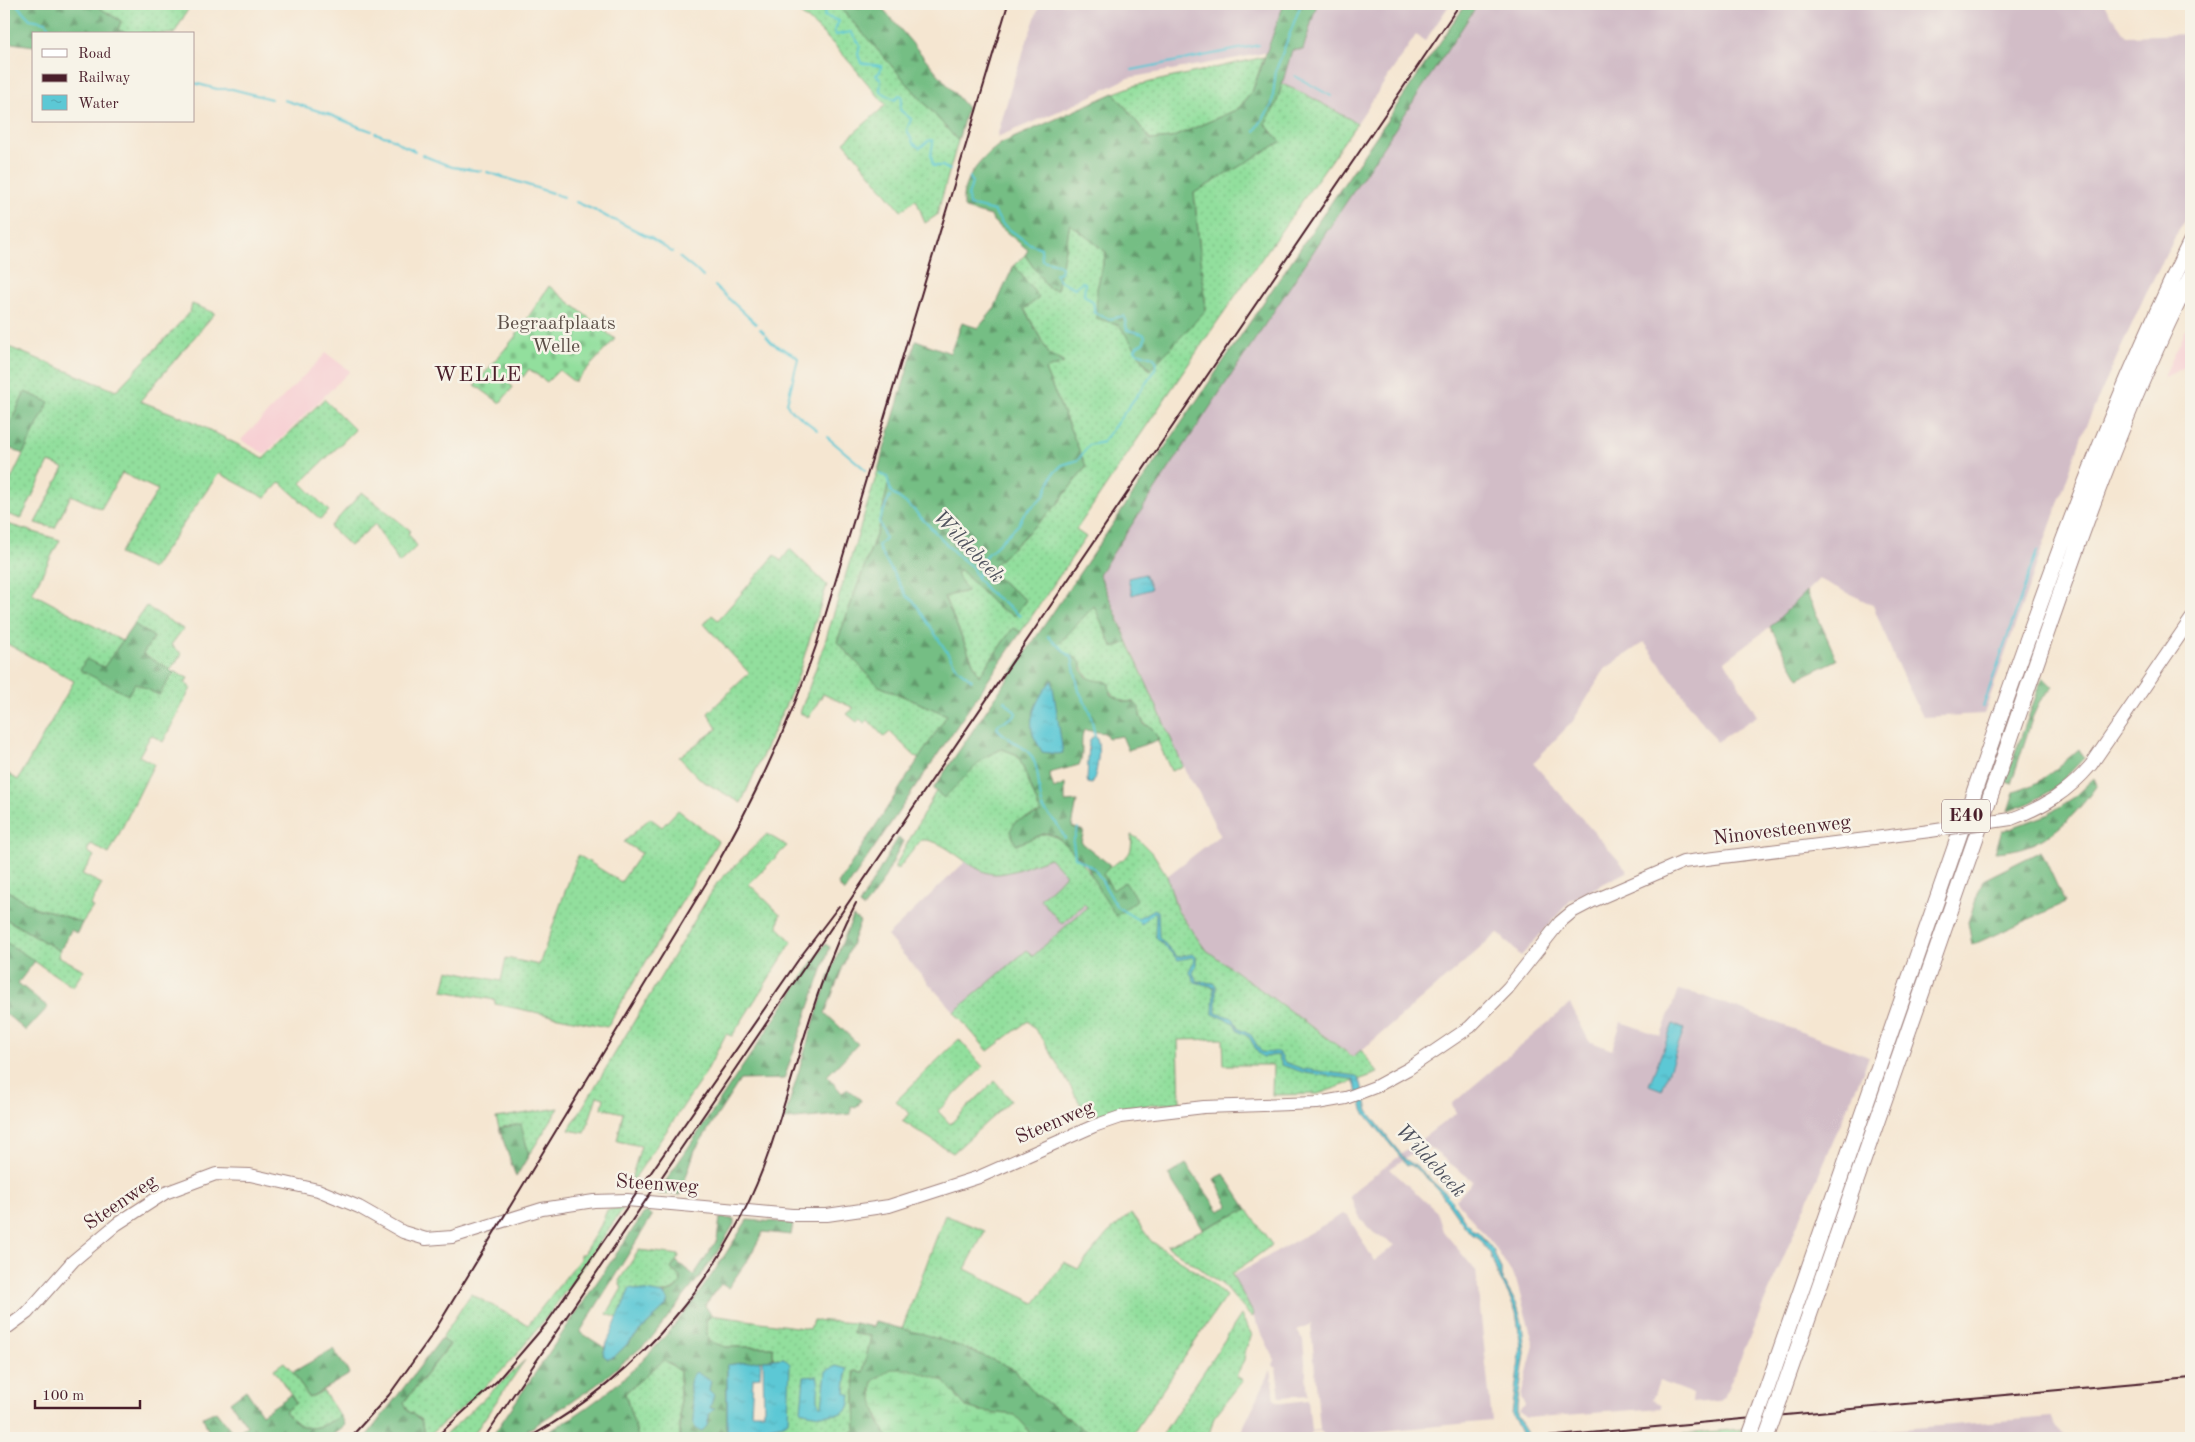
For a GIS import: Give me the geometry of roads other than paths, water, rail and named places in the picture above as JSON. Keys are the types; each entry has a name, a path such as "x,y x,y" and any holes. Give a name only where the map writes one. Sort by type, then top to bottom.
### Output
{"highway":[{"name":"E40","path":"1749,1438 1764,1400 2000,716 2091,467 2156,313 2191,241"},
{"name":"E40","path":"1766,1438 2103,478 2169,319 2191,276"}],"main road":[{"name":"Ninovesteenweg","path":"1362,1093 1408,1069 1470,1027 1508,988 1560,922 1572,912 1683,862 2011,819 2052,801 2079,779 2091,765 2191,619"},
{"name":"Steenweg","path":"4,1330 27,1313 73,1262 117,1224 165,1193 216,1174 250,1175 318,1190 359,1208 403,1232 426,1239 452,1237 542,1209 594,1201 627,1200 792,1215 842,1214 889,1206 979,1177 1094,1126 1120,1117 1204,1107 1317,1103 1362,1093"}],"water":[{"path":"1145,574 1151,589 1132,595 1128,578"},
{"path":"1052,680 1063,753 1057,754 1042,752 1032,730 1034,710 1040,697"},
{"path":"1095,736 1098,745 1098,759 1096,774 1092,784 1088,783 1087,780 1089,742"},
{"path":"1154,909 1158,911 1159,937 1177,957 1193,954 1196,957 1193,973 1197,981 1216,985 1216,1013 1233,1018 1239,1029 1251,1035 1261,1052 1278,1052 1284,1062 1303,1069 1356,1076 1361,1083 1368,1111 1390,1141 1405,1159 1418,1168 1449,1197 1465,1221 1473,1230 1478,1232 1493,1250 1501,1270 1501,1277 1517,1305 1522,1323 1525,1353 1517,1417 1528,1435 1522,1435 1512,1414 1521,1347 1516,1312 1508,1293 1500,1281 1490,1253 1476,1235 1472,1235 1436,1187 1415,1168 1407,1165 1364,1112 1353,1079 1305,1073 1282,1065 1278,1055 1263,1057 1258,1053 1249,1037 1238,1031 1234,1023 1213,1014 1214,987 1195,982 1189,971 1194,961 1193,957 1178,960 1155,936 1156,913 1154,912 1141,925 1138,918"},
{"path":"1673,1024 1684,1029 1662,1090 1649,1085"},
{"path":"630,1288 663,1294 668,1301 666,1306 614,1357 608,1359 603,1355 605,1348"},
{"path":"784,1358 790,1364 788,1421 784,1424 727,1436 727,1365 761,1360 760,1377 753,1378 751,1413 764,1413 763,1360"},
{"path":"836,1366 847,1369 845,1393 851,1395 850,1404 846,1411 834,1415 819,1415 801,1411 804,1377 817,1376 818,1399 820,1406 822,1406 826,1371"},
{"path":"696,1372 711,1381 709,1390 714,1395 710,1408 715,1409 710,1413 707,1426 702,1431 694,1425 694,1410 690,1393 690,1382"}],"waterway":[{"name":"Wildebeek","path":"4,19 8,7 16,4 30,19 46,22 50,31 53,32"},
{"path":"808,4 809,6 827,7 824,16 839,21 834,31 836,35 851,32 860,45 858,54 861,63 881,66 880,72 876,75 881,79 880,91 895,100 899,95 902,96 900,110 911,119 907,130 913,143 920,148 932,140 931,155 933,166 942,166 950,170"},
{"path":"1255,131 1272,105 1276,70 1301,4"},
{"path":"1132,70 1259,45"},
{"path":"1295,76 1331,96"},
{"name":"Wildebeek","path":"195,83 217,89 232,89 271,99"},
{"name":"Wildebeek","path":"284,100 328,114 362,128"},
{"name":"Wildebeek","path":"363,128 372,131"},
{"name":"Wildebeek","path":"375,133 381,135"},
{"name":"Wildebeek","path":"383,136 389,137"},
{"name":"Wildebeek","path":"391,138 396,141"},
{"name":"Wildebeek","path":"397,142 406,147"},
{"name":"Wildebeek","path":"407,147 415,151"},
{"name":"Wildebeek","path":"422,155 452,167 481,171"},
{"name":"Wildebeek","path":"487,172 552,193"},
{"path":"970,177 972,183 968,196 969,205 994,211 1002,224 1028,243 1041,248 1042,260 1058,264 1061,267 1060,272 1055,274 1060,281 1075,288 1082,282 1085,283 1084,295 1093,302 1095,313 1109,319 1124,316 1127,330 1145,336 1144,342 1137,346 1135,350 1153,357 1157,362 1154,372 1103,442 1089,445 1078,460 1062,465 1053,474 1044,496 1023,515 1019,524 984,558 977,578"},
{"name":"Wildebeek","path":"555,194 563,197"},
{"name":"Wildebeek","path":"576,202 596,211"},
{"name":"Wildebeek","path":"598,212 609,218"},
{"name":"Wildebeek","path":"611,219 617,221"},
{"name":"Wildebeek","path":"619,222 651,238 672,252"},
{"name":"Wildebeek","path":"679,257 695,270"},
{"name":"Wildebeek","path":"697,271 703,277"},
{"name":"Wildebeek","path":"715,286 756,324"},
{"name":"Wildebeek","path":"760,329 764,333"},
{"name":"Wildebeek","path":"766,336 772,343 796,356 798,359 787,403 789,408 817,430"},
{"name":"Wildebeek","path":"827,437 866,470"},
{"name":"Wildebeek","path":"880,474 887,477 891,492 911,507 957,555 972,567 977,578 987,590 1020,616"},
{"path":"890,496 879,521 885,538 878,546 880,551 907,596 915,603 958,669 972,680"},
{"path":"1983,707 2037,551"},
{"name":"Wildebeek","path":"1048,636 1072,658 1079,691 1090,712 1095,736"},
{"path":"1005,701 1016,713 1015,716 999,724 997,728 1032,757 1037,770 1042,804"},
{"path":"1042,807 1057,824 1065,838"},
{"name":"Wildebeek","path":"1078,828 1073,842 1075,857 1095,869 1117,907 1140,921"}],"railway":[{"path":"350,1438 389,1395 432,1335 708,880 740,823 769,764 817,643 1008,4"},
{"path":"484,1438 1460,4"},
{"path":"528,1438 569,1413 608,1384 676,1316 705,1278 730,1237 752,1194 770,1149 818,993 829,963 856,903"},
{"path":"435,1438 497,1381 546,1324 801,956 839,906"},
{"path":"1535,1438 2191,1378"}],"district":[{"name":"WELLE","path":"478,375"}],"park label":[{"name":"Begraafplaats Welle","path":"556,336"}]}
